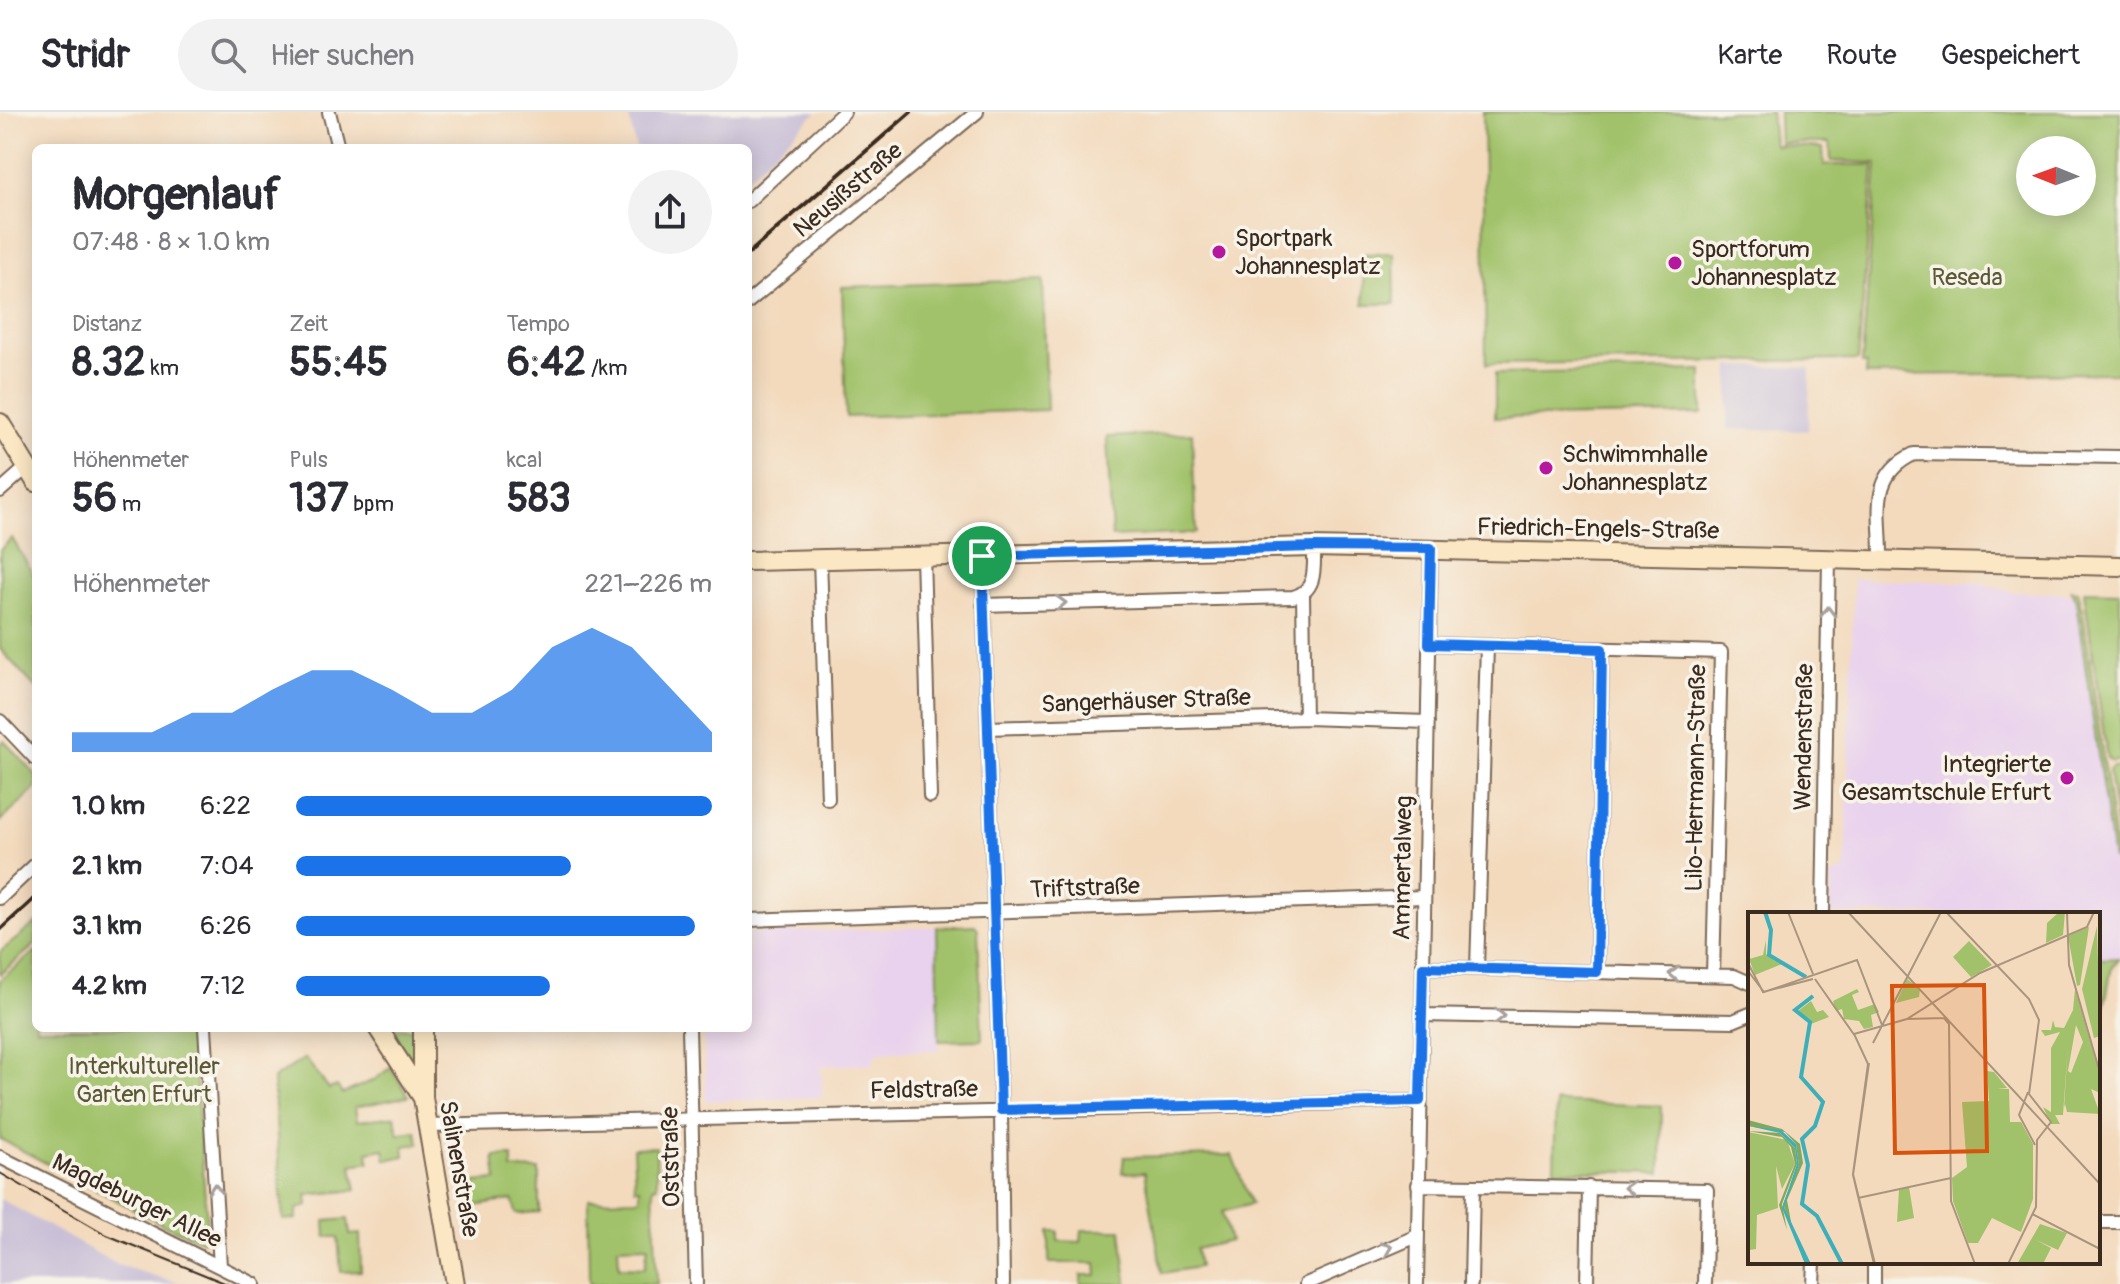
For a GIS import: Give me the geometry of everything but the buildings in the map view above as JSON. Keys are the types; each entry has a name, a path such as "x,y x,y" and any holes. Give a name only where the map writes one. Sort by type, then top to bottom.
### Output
{"street":[{"path":"329,112 337,144"},
{"path":"752,197 844,112"},
{"name":"Neusißstraße","path":"752,299 977,112"},
{"path":"0,423 32,475 0,491"},
{"path":"1881,561 1882,480 1894,463 1914,454 2120,457"},
{"path":"1305,718 1303,595 1314,580 1314,547"},
{"name":"Friedrich-Engels-Straße","path":"752,561 1314,547 2120,566"},
{"name":"Ammertalweg","path":"1417,1284 1431,548"},
{"path":"923,556 930,796"},
{"path":"982,556 1001,1110 1003,1284"},
{"path":"820,558 828,799"},
{"name":"Wendenstraße","path":"1823,912 1829,560"},
{"path":"983,605 1303,595"},
{"name":"Lilo-Herrmann-Straße","path":"1429,644 1721,652 1713,975"},
{"path":"1477,968 1487,646"},
{"path":"1597,972 1602,649"},
{"name":"Sangerhäuser Straße","path":"988,728 1305,718 1428,722"},
{"path":"0,721 32,755"},
{"path":"0,898 32,868"},
{"path":"0,877 10,888"},
{"name":"Triftstraße","path":"752,920 1424,897"},
{"path":"1423,967 1713,975 1741,977 1748,982"},
{"path":"1422,1015 1733,1021 1748,1015"},
{"path":"205,1032 220,1266"},
{"name":"Salinenstraße","path":"381,1032 423,1098 455,1284"},
{"path":"423,1032 423,1098"},
{"name":"Oststraße","path":"689,1032 696,1284"},
{"name":"Feldstraße","path":"428,1126 1420,1101"},
{"name":"Magdeburger Allee","path":"0,1157 254,1284"},
{"path":"1418,1185 1707,1190 1705,1284"},
{"path":"1471,1284 1473,1186"},
{"path":"1587,1284 1589,1187"},
{"path":"1306,1284 1417,1236"},
{"path":"1813,1284 1814,1264"}],"shaded area":[{"path":"628,112 817,112 752,173 752,144 635,144"},
{"path":"1730,366 1810,368 1808,431 1728,429"},
{"path":"1854,579 1980,583 2012,592 2075,594 2120,911 2120,958 2100,959 2100,912 1830,912 1832,874 1845,871"},
{"path":"937,927 939,1050 875,1053 874,1064 821,1066 822,1097 706,1101 704,1032 752,1032 752,933"},
{"path":"0,1199 118,1265 182,1284 0,1284"}],"green space":[{"name":"Sportforum Johannesplatz","path":"1483,112 1771,112 1774,145 1823,148 1824,165 1874,165 1858,360 1486,364"},
{"name":"Reseda","path":"1779,112 2120,112 2120,373 1866,375 1867,364 1862,364 1877,163 1831,161 1830,143 1780,143"},
{"path":"1394,253 1395,304 1364,304 1364,254"},
{"path":"1043,280 1047,410 846,417 842,287"},
{"path":"1702,370 1702,414 1495,418 1495,374"},
{"path":"1192,433 1196,533 1112,537 1107,437"},
{"path":"12,538 32,572 32,684 0,649 0,550"},
{"path":"2071,590 2077,591 2083,614 2117,860 2113,860 2076,601"},
{"path":"2084,591 2120,592 2120,760 2112,762 2107,758"},
{"path":"4,741 32,771 32,792 0,822 0,745"},
{"path":"2112,767 2120,767 2120,848 2109,771"},
{"path":"975,925 978,929 982,1040 939,1041 937,927"},
{"path":"32,926 32,947 0,974 0,952"},
{"name":"Interkultureller Garten Erfurt","path":"32,954 32,1032 192,1032 208,1237 202,1241 162,1224 0,1139 0,980"},
{"path":"2120,958 2112,966 2104,1009 2100,1009 2100,959"},
{"path":"415,1032 414,1061 393,1036"},
{"path":"305,1058 329,1089 337,1086 342,1094 374,1080 390,1068 409,1096 355,1107 357,1121 395,1116 398,1134 416,1131 419,1144 404,1146 405,1156 386,1160 384,1149 368,1152 369,1162 352,1165 356,1190 307,1195 308,1206 297,1209 297,1219 283,1220 273,1079"},
{"path":"1556,1102 1662,1106 1661,1173 1554,1170"},
{"path":"656,1147 657,1186 653,1187 657,1284 589,1284 588,1200 640,1199 640,1188 635,1188 633,1148","holes":["648,1246 645,1268 619,1267 618,1247"]},
{"path":"1232,1155 1251,1204 1222,1212 1230,1241 1196,1249 1199,1267 1162,1273 1145,1172 1122,1173 1124,1157"},
{"path":"512,1156 512,1169 539,1170 539,1212 516,1214 513,1200 474,1206 472,1189 475,1182 497,1180 494,1157"},
{"path":"348,1219 350,1235 360,1234 361,1271 341,1272 338,1237 326,1237 325,1221"},
{"path":"1082,1230 1121,1230 1127,1284 1081,1284 1081,1275 1097,1275 1096,1263 1049,1263 1049,1231 1058,1231 1058,1241 1081,1242"}],"tram line":[{"path":"0,1173 107,1235 227,1284"}],"railway":[{"path":"752,251 911,112"},
{"path":"0,930 32,901"}],"place":[{"name":"Sportpark Johannesplatz","path":"1219,252"},
{"name":"Sportforum Johannesplatz","path":"1675,263"},
{"name":"Schwimmhalle Johannesplatz","path":"1546,468"},
{"name":"Integrierte Gesamtschule Erfurt","path":"2067,778"}],"route":[{"path":"1314,547 1431,548 1429,644 1602,649 1597,972 1423,967 1420,1101 1001,1110 982,556 1314,547"}]}
